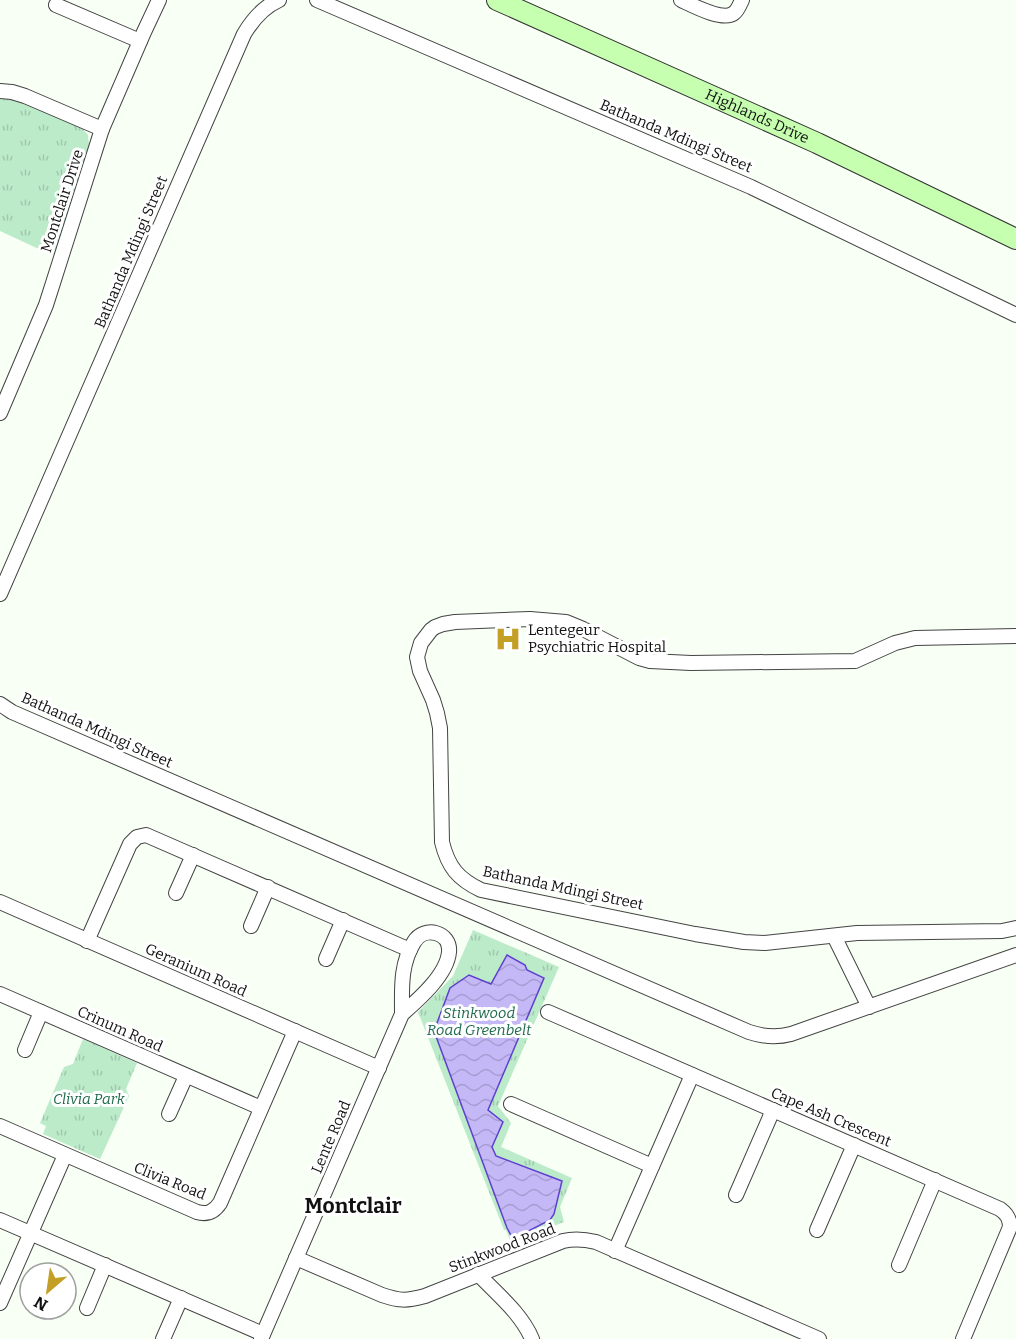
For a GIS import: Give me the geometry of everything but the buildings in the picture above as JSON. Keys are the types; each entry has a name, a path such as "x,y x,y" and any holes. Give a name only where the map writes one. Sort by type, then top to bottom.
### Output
{"main road":[{"name":"Highlands Drive","path":"497,0 817,143 1016,239"}],"street":[{"name":"Montclair Drive","path":"0,413 46,305 102,129 159,0"},
{"name":"Bathanda Mdingi Street","path":"0,594 244,34 253,19 279,0"},
{"name":"Bathanda Mdingi Street","path":"317,0 751,187 1016,315"},
{"path":"681,0 721,16 729,16 734,14 741,0"},
{"path":"56,5 140,41"},
{"path":"0,91 25,96 102,129"},
{"name":"Bathanda Mdingi Street","path":"1016,636 915,638 895,643 855,661 691,663 650,661 566,622 530,619 443,624 430,630 421,643 417,657 435,706 440,728 442,842 448,862 457,874 464,881 481,890 744,942 765,943 857,933 1016,928"},
{"name":"Bathanda Mdingi Street","path":"0,704 12,712 762,1036 780,1037 1016,955"},
{"path":"87,941 133,840 146,835 411,950"},
{"path":"176,893 193,855"},
{"path":"251,926 268,887"},
{"name":"Geranium Road","path":"0,902 379,1068"},
{"path":"326,959 343,920"},
{"name":"Lente Road","path":"262,1337 402,1014 424,994 441,972 449,952 445,939 437,933 422,934 417,937 406,959 401,979 402,1014"},
{"path":"834,936 869,1007"},
{"name":"Crinum Road","path":"0,994 261,1108"},
{"path":"25,1050 41,1012"},
{"name":"Cape Ash Crescent","path":"548,1012 1006,1213 1010,1219 1010,1227 1005,1242 963,1339"},
{"name":"Clivia Road","path":"0,1126 197,1212 206,1213 214,1210 220,1203 295,1031"},
{"path":"615,1251 692,1075"},
{"path":"169,1114 186,1076"},
{"path":"511,1104 652,1166"},
{"path":"736,1195 773,1110"},
{"path":"817,1230 854,1145"},
{"path":"0,1303 65,1155"},
{"path":"898,1265 935,1180"},
{"path":"0,1220 181,1298 262,1337"},
{"name":"Stinkwood Road","path":"296,1258 382,1295 396,1300 409,1300 425,1296 573,1239 585,1239 819,1339"},
{"path":"87,1308 105,1265"},
{"path":"478,1274 516,1314 532,1339"},
{"path":"163,1339 181,1298"}],"green space":[{"path":"0,97 18,100 81,127 88,135 89,145 55,255 0,231"},
{"name":"Stinkwood Road Greenbelt","path":"473,930 559,967 498,1106 511,1123 501,1147 572,1178 560,1207 564,1222 511,1243 418,1012 453,976"},
{"name":"Clivia Park","path":"83,1039 137,1063 126,1089 129,1096 100,1159 43,1134 46,1126 40,1123 64,1067 73,1064"}],"water":[{"name":"Stinkwood Road Greenbelt","path":"507,955 525,965 527,970 544,978 488,1110 503,1122 492,1147 496,1156 562,1181 554,1214 550,1220 513,1239 434,1031 450,988 469,975 491,984"}],"place":[{"name":"Lentegeur Psychiatric Hospital","path":"508,639"}],"district":[{"name":"Montclair","path":"353,1206"}]}
